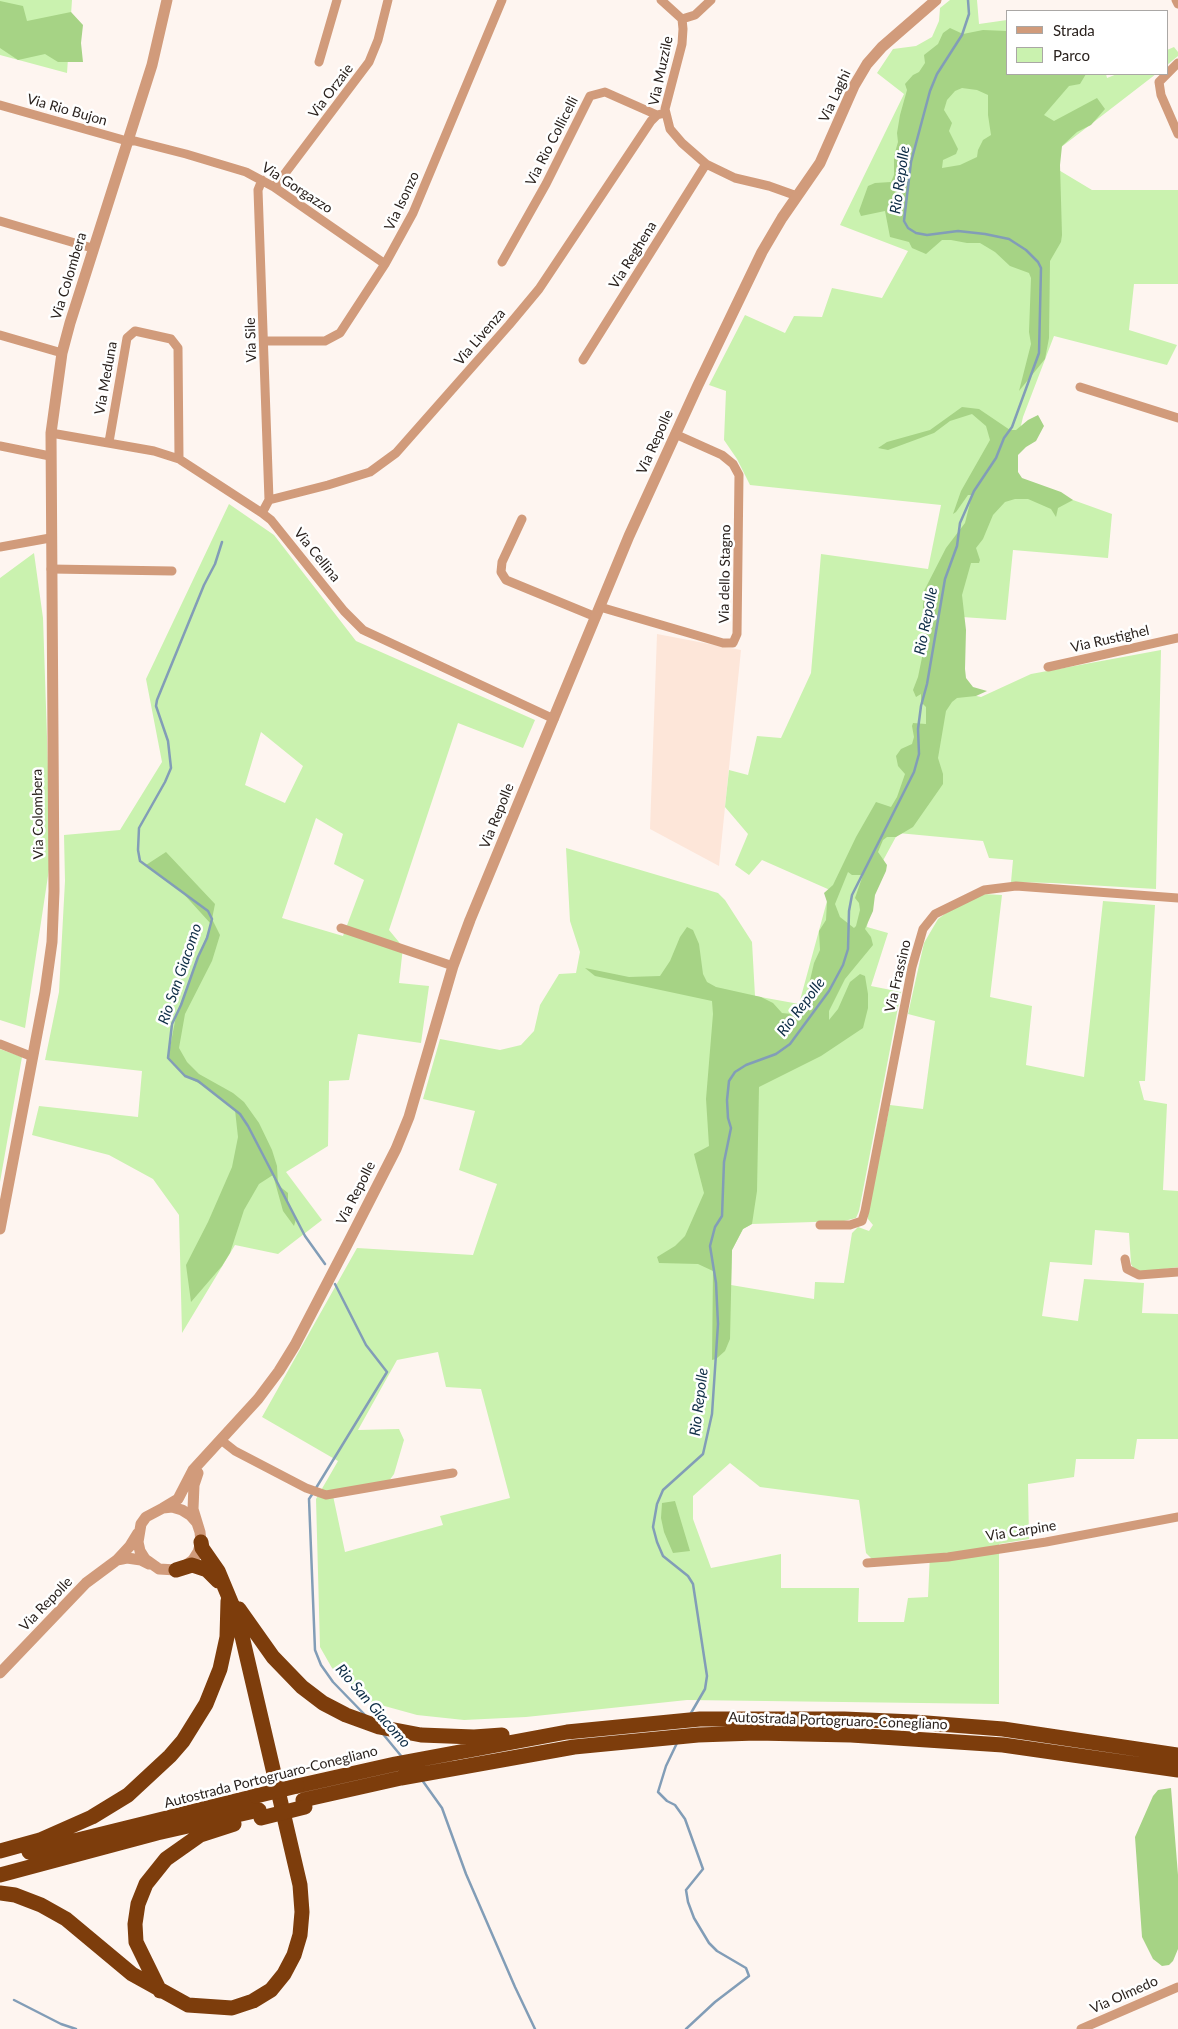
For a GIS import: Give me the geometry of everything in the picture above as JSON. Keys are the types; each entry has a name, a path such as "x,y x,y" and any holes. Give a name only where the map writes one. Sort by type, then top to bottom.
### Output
{"highway":[{"path":"0,1893 15,1895 41,1905 66,1919 132,1974 160,1991 188,2004 232,2008 253,2001 271,1990 284,1974 294,1955 300,1935 302,1912 300,1886 238,1619 218,1571 202,1548 200,1537"},
{"path":"176,1570 192,1566 207,1570 228,1592 273,1657 302,1687 323,1703 357,1719 421,1736 474,1737 495,1736 590,1723 642,1724"},
{"path":"0,1851 40,1840 92,1817 128,1795 170,1756 183,1740 206,1704 220,1669 227,1637 228,1592"},
{"name":"Autostrada Portogruaro-Conegliano","path":"0,1875 398,1771 432,1772 574,1747 648,1740 715,1727 844,1718 1003,1729 1178,1755"},
{"name":"Autostrada Portogruaro-Conegliano","path":"301,1797 358,1787 398,1771 420,1759 567,1732 642,1724 715,1727 756,1733 851,1735 993,1744 1092,1756 1178,1770"},
{"path":"160,1991 136,1942 135,1924 138,1904 146,1884 166,1860 200,1836 259,1808 301,1797"},
{"name":"Autostrada Portogruaro-Conegliano","path":"0,1859 259,1808"}],"street":[{"name":"Via Colombera","path":"0,1229 45,992 52,942 54,891 50,432 62,352 92,248 152,65 167,0"},
{"path":"319,62 337,0"},
{"name":"Via Orzaie","path":"274,187 369,62 378,40 388,0"},
{"name":"Via Isonzo","path":"265,341 316,342 333,338 340,333 385,264 413,213 502,0"},
{"name":"Via Muzzile","path":"662,0 682,19 682,44 665,109 661,114 670,129 682,143 706,164 735,178 768,186 797,196"},
{"name":"Via Laghi","path":"797,196 820,163 854,86 867,64 882,47 936,0"},
{"path":"1176,0 1178,4"},
{"path":"682,19 694,15 710,2"},
{"path":"1168,73 1178,63"},
{"path":"1166,75 1159,82 1161,95 1178,134"},
{"name":"Via Rio Collicelli","path":"502,262 546,184 590,96 605,92 661,114"},
{"name":"Via Rio Bujon","path":"0,105 127,141"},
{"name":"Via Livenza","path":"269,500 370,472 396,453 509,325 538,289 661,114"},
{"name":"Via Gorgazzo","path":"127,141 135,141 186,154 246,172 274,187 385,264"},
{"name":"Via Reghena","path":"583,360 706,164"},
{"name":"Via Sile","path":"262,180 258,190 265,341 269,500"},
{"name":"Via Repolle","path":"0,1673 86,1583 117,1560 130,1546 146,1516 178,1499 193,1470 258,1399 295,1345 396,1149 409,1117 453,966 629,536 675,434 762,252 797,196"},
{"path":"0,222 92,248"},
{"name":"Via Meduna","path":"109,442 127,338 135,331 170,339 178,348 179,459"},
{"path":"0,335 62,352"},
{"path":"1080,387 1178,418"},
{"name":"Via Cellina","path":"50,432 154,451 179,459 271,520 344,611 363,630 554,720"},
{"name":"Via dello Stagno","path":"598,612 723,643 733,643 737,634 739,474 733,464 722,455 675,434"},
{"path":"0,446 50,456"},
{"path":"262,513 269,500"},
{"path":"522,519 502,562 501,572 506,580 598,612"},
{"path":"0,548 50,538"},
{"path":"51,569 172,571"},
{"name":"Via Rustighel","path":"1048,667 1178,638"},
{"name":"Via Frassino","path":"820,1225 850,1225 862,1221 912,967 924,929 935,914 984,890 1016,886 1178,898"},
{"path":"341,928 453,966"},
{"path":"0,1044 33,1057"},
{"path":"1125,1259 1127,1269 1139,1275 1178,1272"},
{"path":"222,1440 235,1451 306,1488 326,1495 453,1474"},
{"name":"Via Repolle","path":"200,1537 193,1510 194,1485 201,1462"},
{"path":"117,1560 127,1558 141,1560 167,1570 176,1570 193,1560 198,1552 200,1537 197,1523 182,1510 172,1507 162,1508"},
{"name":"Via Carpine","path":"868,1563 948,1557 1046,1542 1178,1517"},
{"path":"138,1533 140,1551 152,1565"},
{"name":"Via Olmedo","path":"1081,2029 1178,1987"}],"shaded area":[{"path":"657,634 741,650 719,866 650,829"}],"green space":[{"path":"0,0 72,0 67,73 0,55"},
{"path":"950,0 977,0 979,24 1006,20 1006,75 1106,75 1107,78 1114,75 1155,75 1051,155 1057,169 1092,190 1178,190 1178,284 1134,284 1129,330 1177,345 1167,365 1054,336 1023,417 1009,477 1112,514 1108,558 1013,550 1006,620 962,617 950,690 981,697 1031,674 1161,650 1156,889 1011,882 1013,860 989,858 983,841 898,833 873,879 867,927 888,933 871,986 901,992 859,1211 856,1218 844,1221 752,1224 743,1229 732,1250 731,1285 814,1299 815,1282 844,1283 852,1233 858,1227 869,1231 873,1225 868,1219 868,1212 890,1105 923,1109 935,1021 908,1014 924,943 938,919 983,894 1002,895 990,997 1032,1006 1026,1065 1084,1077 1103,901 1155,905 1145,1081 1139,1081 1144,1100 1167,1104 1163,1190 1178,1191 1178,1267 1135,1271 1131,1264 1129,1233 1095,1230 1092,1265 1050,1262 1042,1316 1078,1321 1084,1279 1144,1283 1142,1313 1178,1314 1178,1439 1137,1439 1134,1459 1076,1459 1074,1477 1028,1484 1029,1539 999,1544 999,1704 687,1700 526,1717 464,1720 417,1715 370,1702 332,1668 320,1647 316,1499 338,1461 262,1417 357,1248 473,1255 497,1184 459,1170 475,1111 423,1099 440,1039 500,1050 521,1045 534,1031 540,1005 559,974 576,973 580,952 570,921 566,848 718,893 725,900 752,942 755,996 799,1004 830,890 762,860 749,875 735,865 748,834 725,807 729,770 748,775 757,736 781,738 811,673 821,554 928,569 941,505 750,485 737,459 724,440 726,391 709,385 745,315 785,333 794,316 822,317 832,288 882,298 908,251 840,225 904,94 877,73 893,49 916,46 932,37 939,21 940,8","holes":["438,1352 446,1387 481,1389 510,1498 440,1516 443,1525 345,1552 332,1491 389,1481 394,1474 404,1440 399,1429 358,1430 397,1360","730,1463 760,1487 859,1500 866,1553 872,1559 930,1554 928,1597 908,1598 904,1622 858,1622 859,1588 781,1588 781,1554 711,1568 693,1519 693,1496"]},
{"path":"0,1 23,6 27,21 71,12 83,25 81,43 83,62 58,62 45,54 18,60 0,48"},
{"path":"950,28 963,34 983,30 1006,31 1006,75 1085,75 1080,84 1069,86 1044,115 1054,121 1097,98 1105,109 1091,125 1077,132 1062,146 1060,165 1062,235 1061,242 1050,261 1049,338 1045,359 1019,391 1031,344 1029,332 1031,278 1029,273 1010,266 995,252 980,243 942,240 926,254 912,248 909,242 890,237 885,211 861,216 859,211 868,186 875,183 891,182 894,175 894,156 898,142 897,133 900,115 907,90 905,84 913,75 919,72 925,63 924,55 938,44 943,33","holes":["962,88 977,90 988,95 991,135 983,140 977,157 960,165 942,168 943,160 956,154 958,149 949,131 952,123 944,110 947,100 955,91"]},
{"path":"1174,47 1178,52 1178,56 1168,64 1168,50"},
{"path":"962,407 979,409 1010,430 1016,430 1028,420 1038,415 1044,426 1036,441 1018,455 1018,472 1022,478 1061,492 1073,500 1058,508 1056,517 1051,509 1028,499 1015,499 1005,502 993,515 983,539 976,548 980,560 979,563 971,563 962,595 966,630 965,669 966,678 973,687 987,691 976,696 957,698 952,702 946,711 938,758 943,774 943,784 913,827 896,837 887,837 883,840 878,852 887,865 875,895 873,911 865,929 871,937 873,945 845,979 829,1011 829,1020 838,1009 850,982 860,974 865,976 868,1008 863,1028 821,1056 759,1087 757,1191 752,1224 743,1229 732,1250 730,1339 725,1351 712,1360 713,1271 698,1264 659,1263 657,1257 675,1246 685,1236 704,1193 694,1154 709,1146 706,1099 713,1014 712,1001 595,976 585,968 629,977 660,976 670,961 680,937 687,927 693,930 699,944 703,974 707,982 716,987 761,997 773,1003 782,1013 802,1015 807,1003 807,993 814,963 820,950 819,931 826,920 827,902 824,893 833,885 856,837 876,802 891,807 897,797 905,774 898,766 896,756 901,749 912,744 914,737 913,723 926,724 926,707 921,702 921,694 916,697 913,690 918,677 926,638 923,608 924,591 946,548 965,523 972,495 968,495 953,514 961,491 990,440 986,426 972,414 950,421 934,433 888,450 878,448 887,442 930,430","holes":["848,872 852,875 863,875 855,898 859,903 860,910 854,928 840,917 835,904"]},
{"path":"229,504 274,535 356,641 535,720 523,748 458,723 389,930 403,947 399,983 429,986 421,1043 358,1034 349,1080 329,1081 328,1146 286,1172 322,1220 278,1254 235,1245 182,1333 179,1215 153,1179 109,1155 32,1135 39,1106 138,1117 142,1071 45,1060 59,992 65,881 64,835 120,830 162,762 146,679","holes":["261,732 303,766 285,803 245,785","316,818 343,834 334,864 364,880 343,936 282,918"]},
{"path":"34,553 43,618 51,856 25,1028 0,1020 0,578"},
{"path":"166,852 215,904 212,919 220,935 212,961 185,1014 179,1048 187,1062 199,1074 233,1093 244,1102 259,1123 272,1150 277,1166 278,1185 288,1193 288,1204 296,1219 294,1226 283,1211 273,1175 259,1184 244,1210 230,1253 222,1266 191,1302 186,1265 208,1222 232,1167 238,1137 235,1110 206,1087 185,1076 168,1058 176,1016 211,924 181,891 146,865"},
{"path":"0,1049 22,1057 0,1182"},
{"path":"675,1501 690,1551 673,1553 664,1532 661,1518 662,1503"},
{"path":"1171,1788 1178,1875 1178,1949 1173,1961 1169,1965 1162,1966 1153,1959 1142,1937 1135,1837 1153,1796 1158,1790"}],"waterway":[{"name":"Rio Repolle","path":"691,1713 705,1689 707,1676 693,1584 688,1576 663,1556 653,1527 657,1504 663,1490 703,1454 712,1414 718,1324 716,1283 710,1246 715,1227 722,1216 724,1162 731,1128 728,1118 727,1100 729,1081 735,1072 746,1065 776,1054 790,1044 829,991 843,965 848,949 849,911 852,895 914,772 919,754 918,729 921,706 927,684 945,579 957,546 960,523 974,491 996,458 1004,438 1012,427 1039,353 1041,268 1038,262 1026,250 1009,239 985,234 958,231 927,235 916,233 908,228 904,221 911,162 930,91 937,74 962,35 969,14 968,0"},
{"name":"Rio San Giacomo","path":"222,542 215,564 204,585 157,700 156,706 168,741 171,768 139,828 138,850 140,861 208,911 212,919 207,938 172,1024 168,1058 185,1076 198,1081 240,1114 305,1236 325,1264"},
{"name":"Rio San Giacomo","path":"316,1488 387,1372 366,1345 335,1284"},
{"name":"Rio San Giacomo","path":"313,1493 309,1499 315,1650 321,1665 333,1682 366,1716"},
{"name":"Rio San Giacomo","path":"383,1734 402,1757"},
{"name":"Rio Repolle","path":"677,1743 666,1766 658,1792 667,1801 675,1805 685,1819 703,1869 686,1890 688,1902 694,1918 709,1943 717,1951 746,1968 749,1976 715,2002 686,2029"},
{"name":"Rio San Giacomo","path":"422,1780 442,1808 466,1874 535,2029"},
{"path":"14,2000 61,2024 76,2029"}]}
